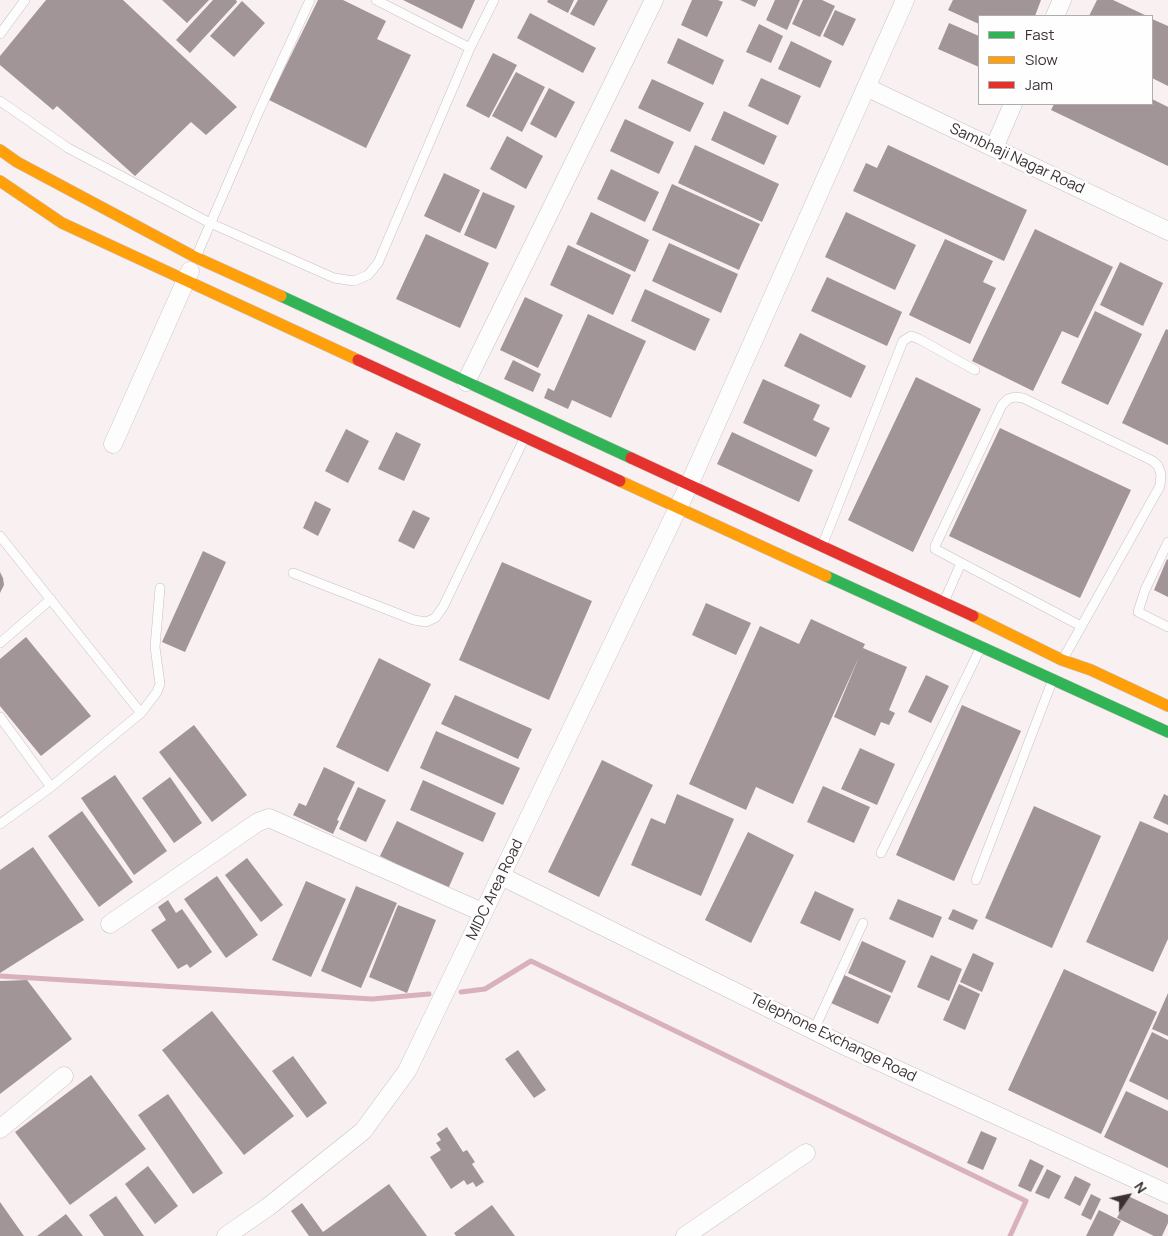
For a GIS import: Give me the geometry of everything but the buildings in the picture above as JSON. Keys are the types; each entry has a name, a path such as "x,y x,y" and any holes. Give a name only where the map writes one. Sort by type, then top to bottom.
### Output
{"street":[{"path":"466,382 654,0"},
{"name":"MIDC Area Road","path":"226,1236 268,1207 362,1131 407,1071 678,507 905,0"},
{"path":"1054,15 1062,0"},
{"name":"Sambhaji Nagar Road","path":"866,87 1168,231"},
{"path":"994,148 1013,105"},
{"path":"0,150 8,174 62,223 678,507 801,550 822,546 883,588 938,613 980,647 1058,670 1091,670 1168,706"},
{"path":"8,174 196,257 688,485 801,550 1058,670 1168,732"},
{"path":"113,444 196,257"},
{"path":"110,924 258,822 269,818 482,912"},
{"name":"Telephone Exchange Road","path":"502,876 814,1030 1168,1194"},
{"path":"0,1129 64,1076"},
{"path":"695,1233 806,1153"}],"lane":[{"path":"0,34 25,0"},
{"path":"196,257 310,0"},
{"path":"376,0 470,48"},
{"path":"0,101 68,148 210,223 334,278 354,281 368,275 378,263 470,48 494,0"},
{"path":"822,546 903,341 910,336 919,339 975,370"},
{"path":"976,880 1058,670 1160,486 1161,474 1158,466 1152,461 1023,398 1015,397 1008,399 1002,405 935,546 937,550 1081,626"},
{"path":"293,573 414,620 426,622 435,618 525,437"},
{"path":"0,536 141,713"},
{"path":"1168,542 1145,590 1138,612 1168,628"},
{"path":"938,613 961,563"},
{"path":"0,824 52,787 141,713 157,692 160,676 155,647 160,588"},
{"path":"0,643 51,599"},
{"path":"881,853 980,647"},
{"path":"0,717 52,787"},
{"path":"814,1030 863,923"}],"waterway":[{"path":"461,992 485,989 531,961 1026,1201 1010,1236"},
{"path":"0,976 372,999 429,994"}],"traffic: fast":[{"path":"281,296 631,458"},
{"path":"826,576 1168,732"}],"traffic: slow":[{"path":"0,150 17,162 195,257 281,296"},
{"path":"0,181 62,223 358,360"},
{"path":"620,481 826,576"},
{"path":"973,616 1062,660 1091,670 1168,706"}],"traffic: jam":[{"path":"358,360 620,481"},
{"path":"631,458 973,616"}]}
